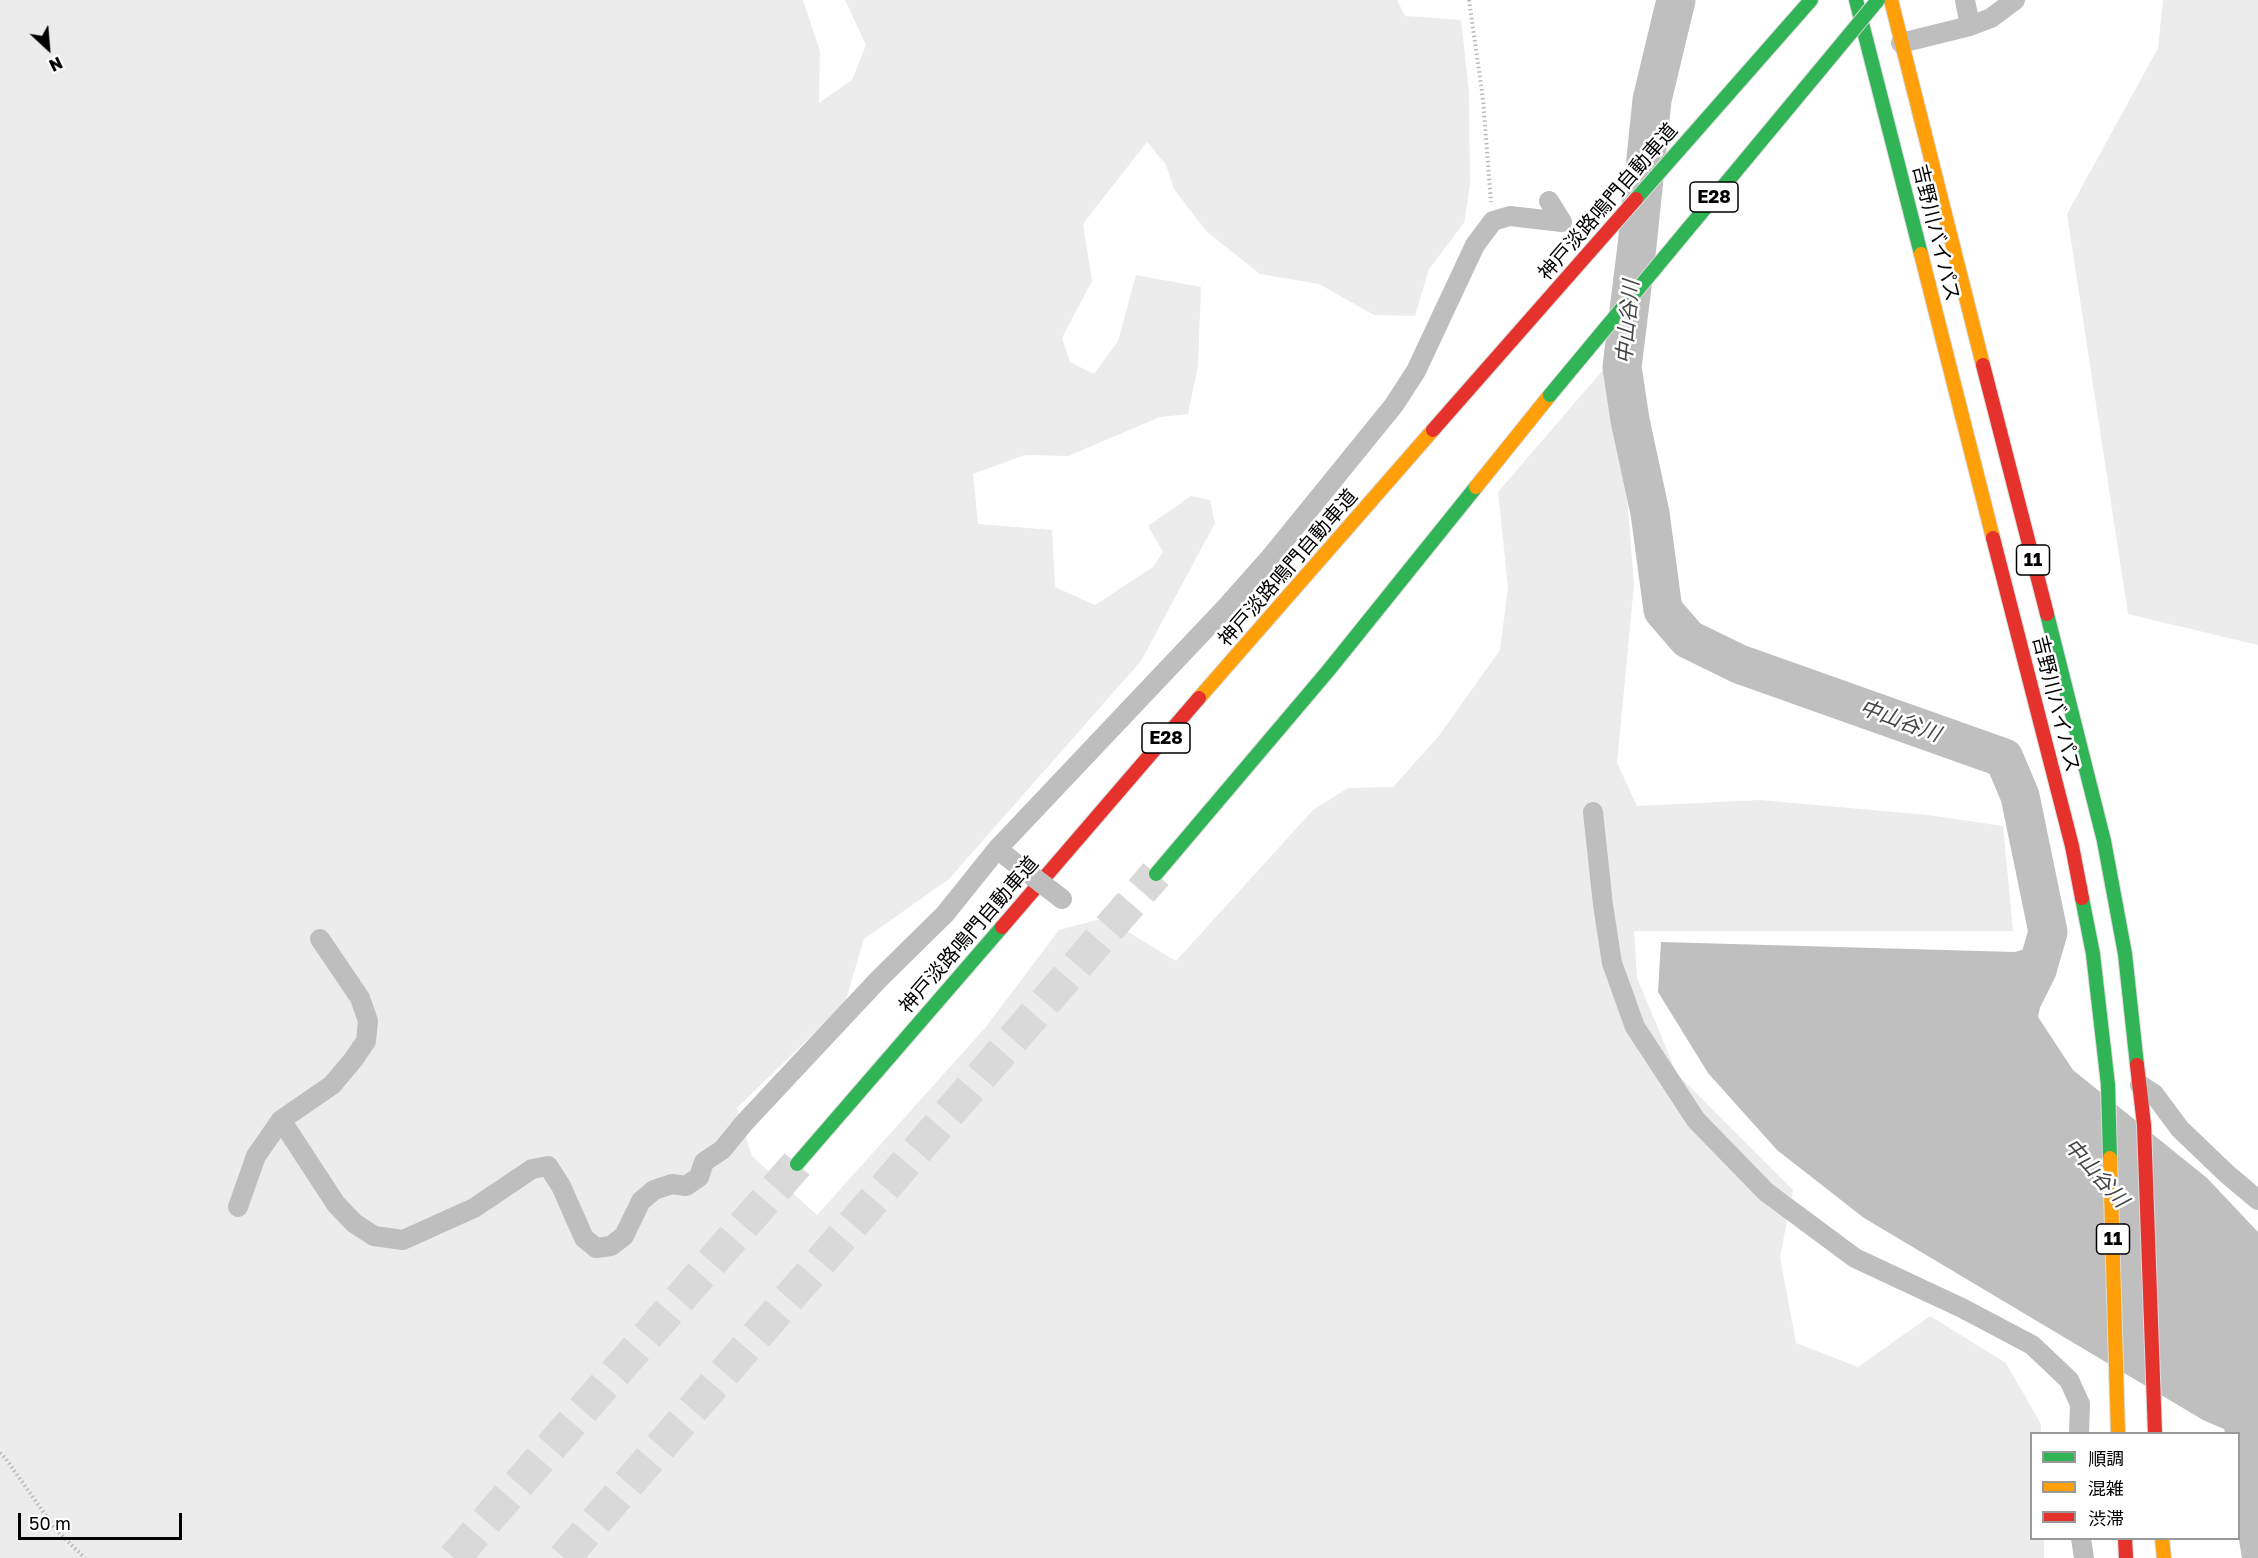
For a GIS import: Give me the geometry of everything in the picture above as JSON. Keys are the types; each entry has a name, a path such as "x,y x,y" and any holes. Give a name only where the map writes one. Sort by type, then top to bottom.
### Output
{"highway":[{"name":"神戸淡路鳴門自動車道","path":"797,1164 1810,0"},
{"name":"吉野川バイパス","path":"1856,0 2072,846 2093,954 2109,1085 2118,1432"},
{"name":"E28","path":"1156,874 1328,671 1550,395 1878,0"},
{"name":"吉野川バイパス","path":"1891,0 2104,841 2125,954 2144,1125 2156,1432"},
{"path":"2125,1540 2126,1558"},
{"path":"2162,1540 2164,1558"}],"street":[{"path":"1965,0 1971,26"},
{"path":"1902,43 1971,26 1991,18 2015,0"},
{"path":"281,1119 336,1204 354,1223 374,1236 403,1240 474,1208 532,1169 548,1166 561,1186 584,1238 596,1248 611,1246 624,1236 641,1201 654,1190 672,1184 686,1186 699,1177 704,1162 723,1150 745,1122 871,988 945,914 1229,604 1269,559 1394,405 1416,371 1475,245 1492,221 1510,216 1562,222 1549,201"},
{"path":"1593,812 1612,963 1635,1027 1696,1120 1766,1192 1855,1258 1962,1308 2032,1345 2069,1380 2080,1404 2079,1432"},
{"path":"1002,852 1062,899"},
{"path":"238,1207 256,1156 281,1119 332,1085 366,1041 368,1021 360,998 320,939"},
{"path":"2140,1085 2154,1094 2180,1129 2258,1200"},
{"path":"2081,1540 2084,1558"}],"path":[{"path":"1469,0 1483,99 1492,221"},
{"path":"0,1454 6,1459 56,1530 85,1558"}],"shaded area":[{"path":"0,0 803,0 820,51 819,103 852,80 866,45 845,0 1397,0 1405,16 1461,20 1469,92 1470,184 1464,223 1429,269 1415,316 1374,315 1319,284 1260,274 1206,231 1174,189 1166,165 1147,142 1083,224 1092,281 1062,338 1070,362 1094,374 1118,341 1136,275 1201,287 1198,365 1188,414 1160,417 1068,456 1025,455 973,474 978,524 1052,530 1055,587 1095,605 1153,567 1163,552 1148,526 1191,496 1210,500 1215,523 1141,661 949,879 864,939 845,1003 737,1108 752,1156 817,1215 985,1028 1059,930 1105,918 1176,961 1313,810 1348,788 1393,787 1438,737 1500,650 1508,587 1498,492 1608,364 1610,397 1625,471 1634,585 1617,763 1637,806 1760,800 1928,815 2003,826 2013,931 1634,931 1637,978 1677,1074 1793,1190 1780,1257 1796,1343 1858,1367 1930,1316 2006,1363 2041,1424 2041,1432 2030,1432 2030,1540 2044,1540 2044,1558 0,1558"},
{"path":"2163,0 2258,0 2258,645 2128,614 2067,214 2158,48"}],"water":[{"path":"1661,942 2015,952 2039,945 2060,959 2048,970 2038,1017 2073,1070 2207,1178 2258,1232 2258,1558 2242,1558 2239,1540 2240,1432 2225,1432 2224,1429 2203,1420 1864,1218 1777,1150 1708,1073 1658,992"}],"waterway":[{"name":"中山谷川","path":"1676,0 1652,100 1622,367 1630,420 1650,513 1663,610 1688,639 1739,664 2004,758 2020,796 2048,932 2037,970 2023,998"}],"tunnel":[{"path":"564,1558 1156,874"},
{"path":"454,1558 797,1164"}],"traffic: fast":[{"path":"1636,199 1811,0"},
{"path":"1856,0 1921,254"},
{"path":"1550,395 1878,0"},
{"path":"1156,874 1328,671 1476,487"},
{"path":"2047,614 2104,841 2125,954 2137,1065"},
{"path":"2082,898 2093,954 2108,1085 2110,1158"},
{"path":"797,1164 1002,927"}],"traffic: slow":[{"path":"1891,0 1983,365"},
{"path":"1921,254 1993,538"},
{"path":"1476,487 1550,395"},
{"path":"1199,698 1433,430"},
{"path":"2110,1158 2118,1432"},
{"path":"2162,1540 2164,1558"}],"traffic: jam":[{"path":"1433,430 1636,199"},
{"path":"1983,365 2047,614"},
{"path":"1993,538 2072,846 2082,898"},
{"path":"1002,927 1199,698"},
{"path":"2137,1065 2144,1125 2155,1432"},
{"path":"2125,1540 2126,1558"}]}
